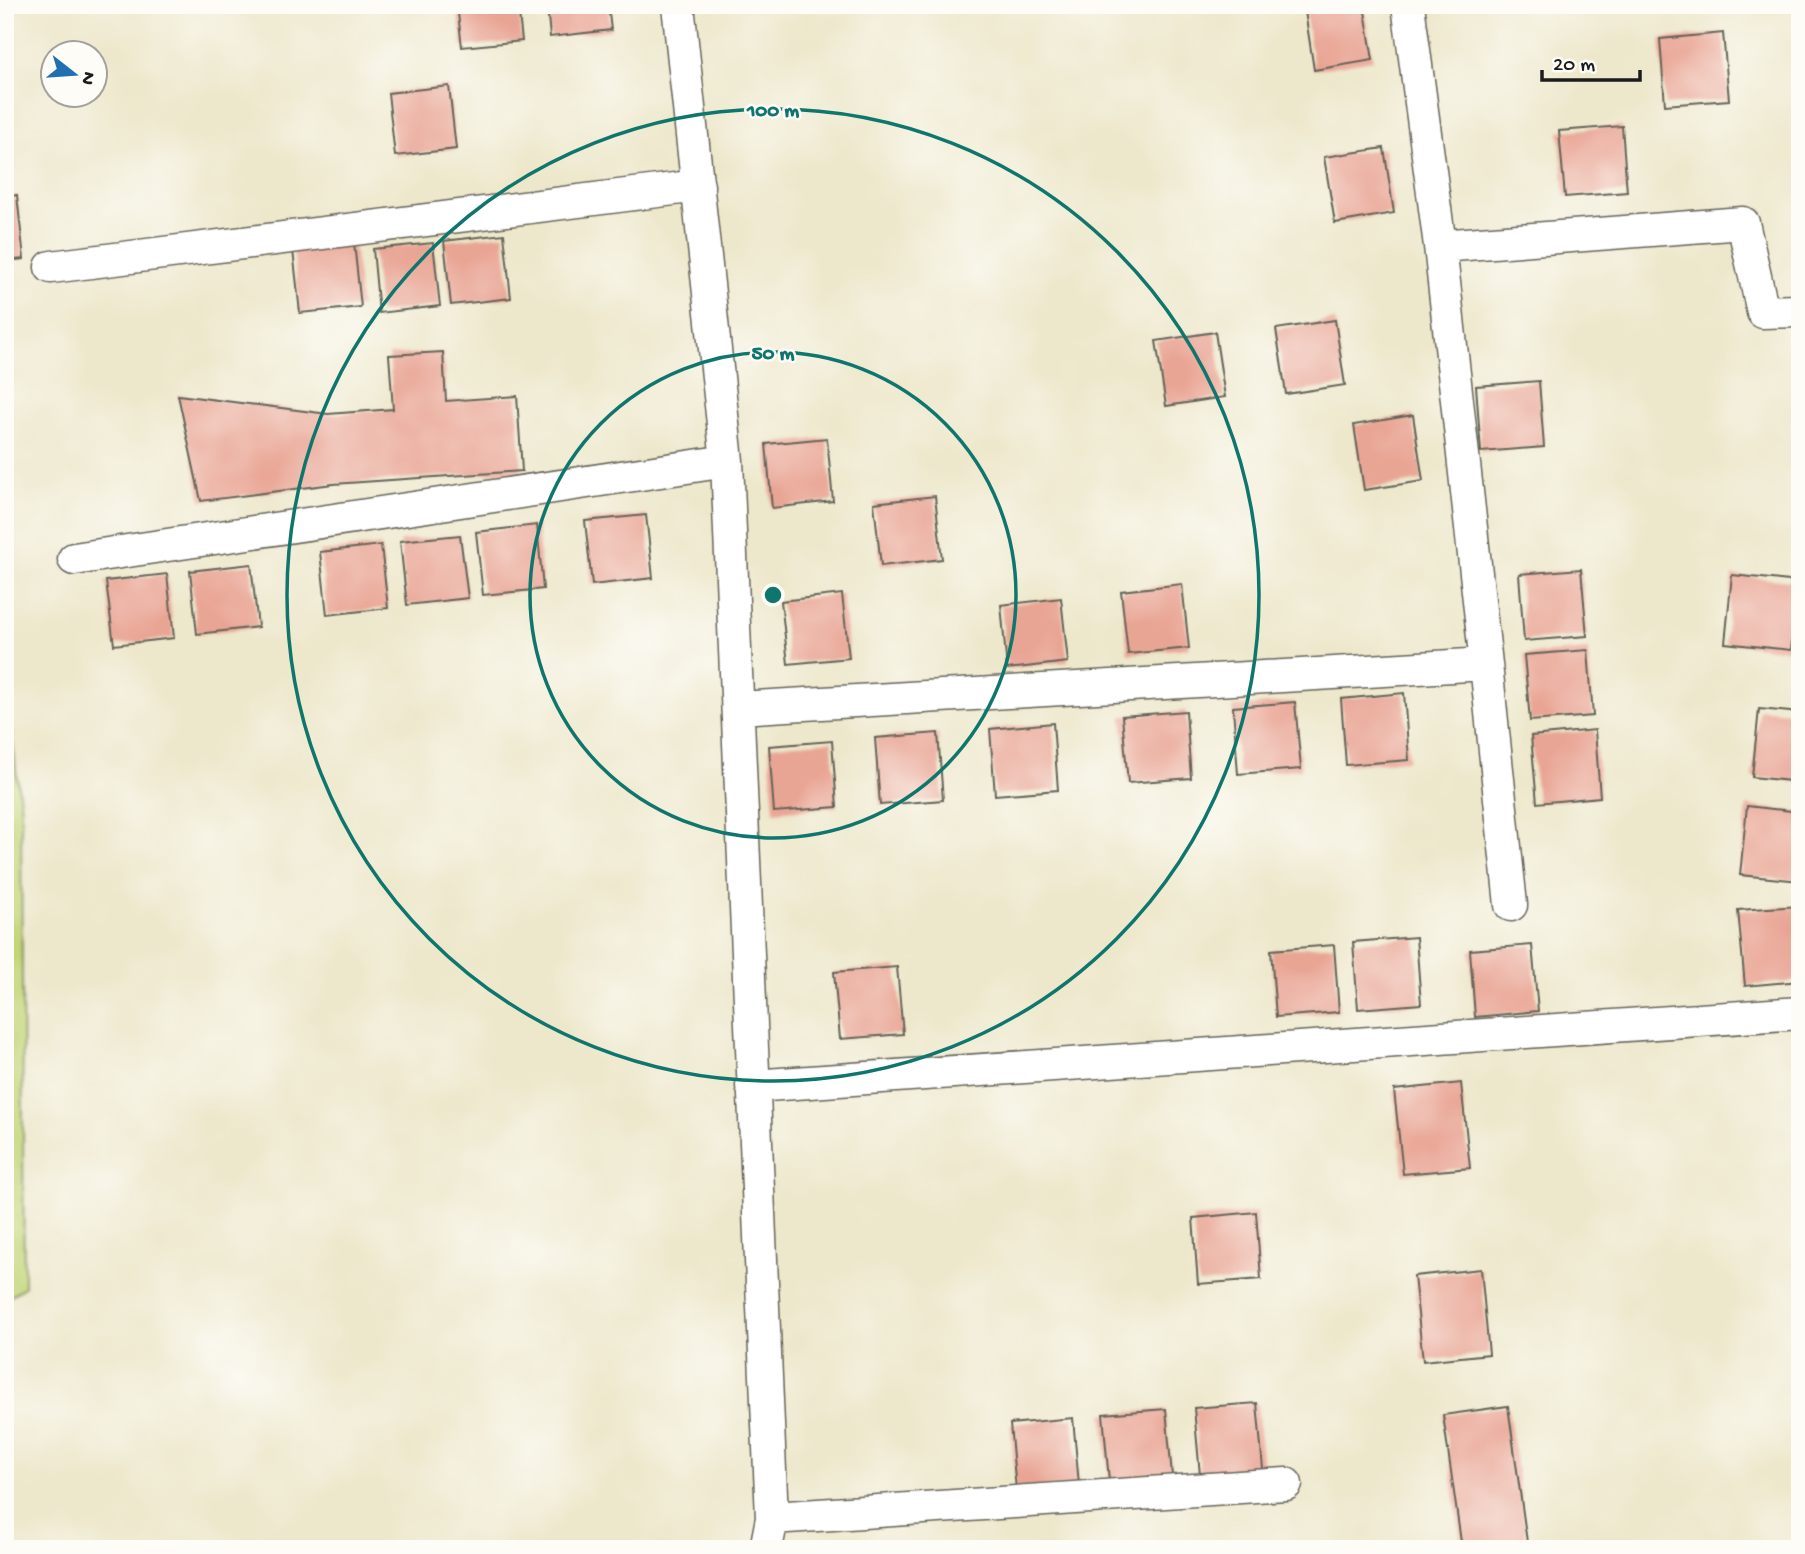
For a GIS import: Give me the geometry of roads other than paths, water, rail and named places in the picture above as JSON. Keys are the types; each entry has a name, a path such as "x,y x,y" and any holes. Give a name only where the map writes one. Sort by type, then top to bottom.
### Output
{"street":[{"path":"678,5 727,461 772,1518 766,1549"},
{"path":"1408,5 1440,246 1511,905"},
{"path":"51,267 698,186"},
{"path":"1440,246 1743,223 1763,312 1800,311"},
{"path":"74,559 727,461"},
{"path":"738,708 1486,664"},
{"path":"752,1086 1800,1013"},
{"path":"772,1518 1286,1484"}]}
